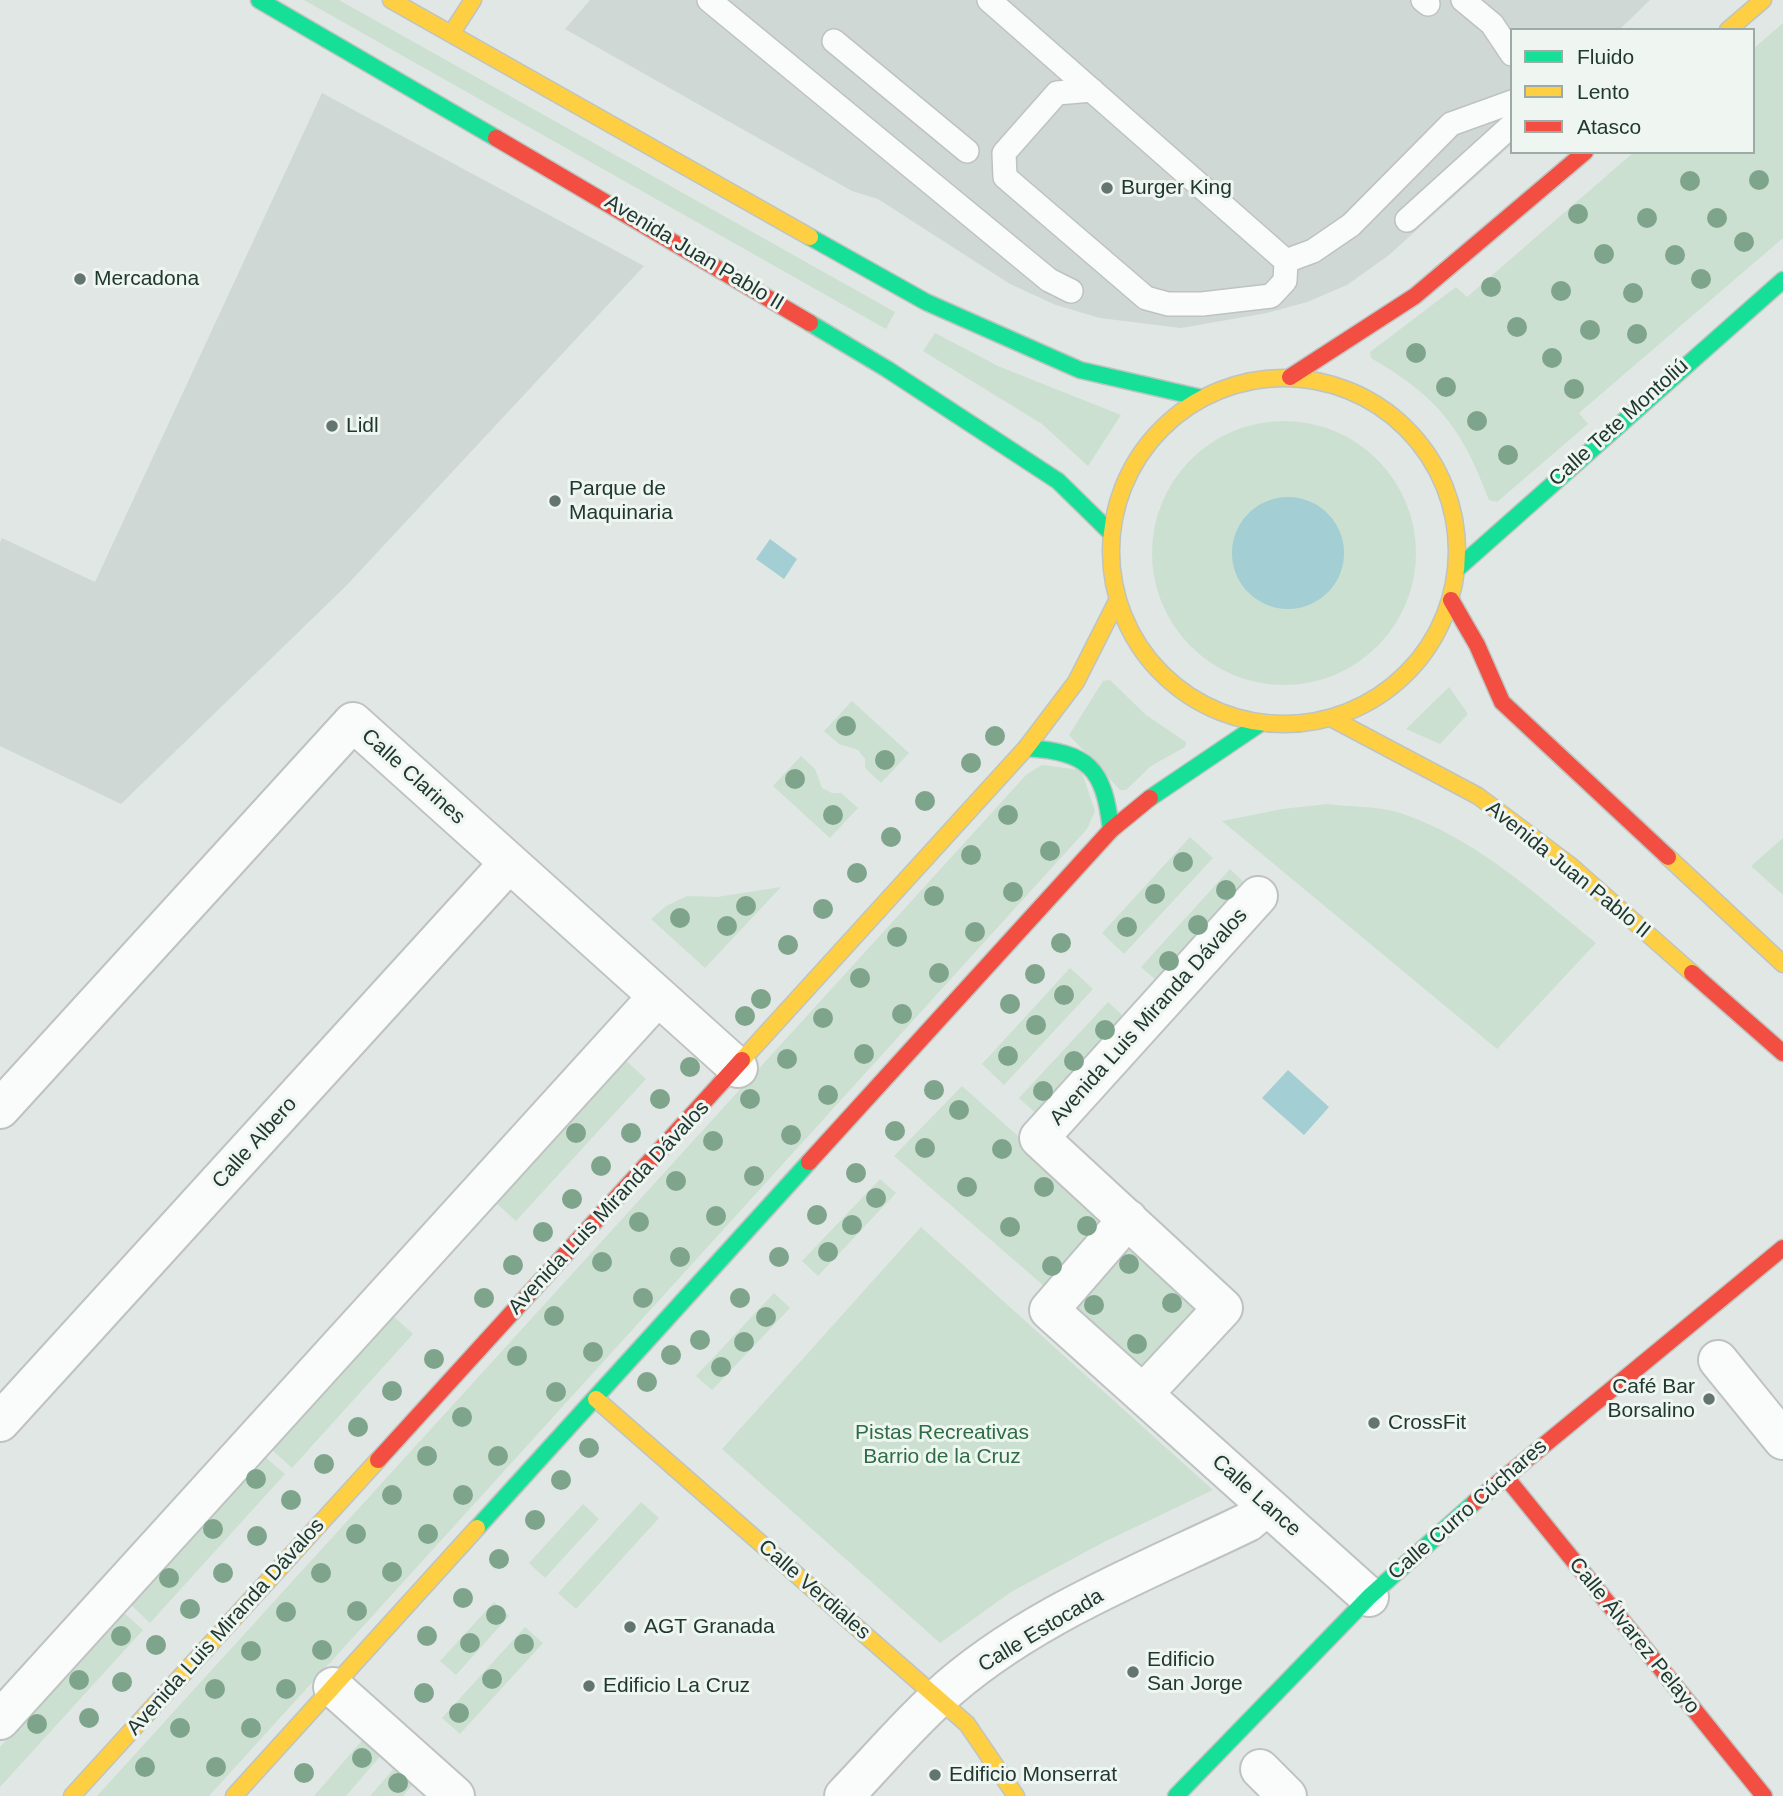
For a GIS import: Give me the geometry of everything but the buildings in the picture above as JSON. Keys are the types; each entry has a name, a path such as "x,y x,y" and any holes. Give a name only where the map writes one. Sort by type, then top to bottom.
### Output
{"main road":[{"name":"Avenida Juan Pablo II","path":"259,0 633,217 887,369 1058,481 1111,533"},
{"path":"391,0 926,302 1080,370 1202,398"},
{"path":"452,34 473,0"},
{"path":"1730,28 1763,0"},
{"path":"1290,377 1415,296 1582,154"},
{"name":"Calle Tete Montoliú","path":"1457,569 1571,465 1783,280"},
{"path":"1290,377 1346,388 1390,412 1427,450 1443,478 1454,509 1457,569 1451,600 1424,653 1382,695 1331,718 1296,724 1261,723 1209,708 1172,684 1143,652 1117,600 1111,567 1111,533 1122,487 1153,437 1176,415 1202,398 1245,382 1290,377"},
{"name":"Avenida Luis Miranda Dávalos","path":"72,1796 738,1068 1026,748 1076,682 1117,600"},
{"path":"1451,600 1477,645 1502,702 1783,964"},
{"name":"Avenida Juan Pablo II","path":"1331,718 1478,796 1571,866 1783,1053"},
{"path":"234,1796 1111,830 1168,783 1261,723"},
{"path":"1026,748 1073,753 1090,764 1101,782 1109,807 1111,830"},
{"name":"Calle Curro Cúchares","path":"1175,1796 1369,1597 1505,1476 1783,1248"},
{"name":"Calle Verdiales","path":"596,1399 967,1724 1016,1796"},
{"name":"Calle Álvarez Pelayo","path":"1505,1476 1764,1796"}],"street":[{"name":"Calle Clarines","path":"0,1109 353,722 738,1068"},
{"name":"Calle Albero","path":"0,1422 509,863"},
{"name":"Avenida Luis Miranda Dávalos","path":"1128,1219 1040,1138 1258,896"},
{"path":"0,1720 658,996"},
{"path":"1128,1219 1223,1308 1144,1394"},
{"name":"Calle Lance","path":"1128,1219 1049,1310 1369,1597"},
{"path":"1718,1360 1783,1440"},
{"name":"Calle Estocada","path":"844,1796 937,1698 1013,1642 1061,1614 1248,1522 1267,1506"},
{"path":"333,1687 436,1790"},
{"path":"1260,1769 1287,1796"}],"lane":[{"path":"709,0 1049,280 1071,291"},
{"path":"989,0 1286,261"},
{"path":"1463,0 1492,24 1510,51"},
{"path":"834,41 967,151"},
{"path":"1092,90 1057,93 1003,153 1005,177 1146,298 1168,304 1202,304 1271,296 1285,281 1286,261"},
{"path":"1286,261 1313,251 1351,225 1451,124 1510,103"},
{"path":"1407,220 1510,127"}],"shaded area":[{"path":"590,0 1650,0 1621,28 1510,28 1510,146 1389,255 1347,285 1307,302 1267,313 1181,328 1100,318 1056,305 1010,284 878,199 852,191 565,29"},
{"name":"Lidl","path":"322,93 644,266 346,586 121,804 0,746 0,543 2,538 95,582"}],"green space":[{"path":"304,0 339,0 895,312 886,329"},
{"path":"1783,23 1783,238 1579,413 1588,424 1497,502 1489,500 1469,453 1445,417 1414,387 1371,358 1370,352 1456,287 1467,297 1632,154 1755,154 1755,47"},
{"path":"935,333 998,366 1121,415 1088,466 1042,424 923,351"},
{"path":"1284,421 1310,424 1334,431 1368,451 1386,469 1406,503 1413,527 1416,553 1413,579 1406,603 1386,637 1368,655 1334,675 1310,682 1284,685 1258,682 1234,675 1200,655 1182,637 1162,603 1155,579 1152,553 1155,527 1162,503 1182,469 1200,451 1234,431 1258,424"},
{"path":"1110,680 1146,715 1186,742 1185,747 1151,766 1126,790 1120,790 1069,735 1103,681"},
{"path":"1449,687 1468,714 1440,744 1406,729"},
{"path":"852,701 909,753 881,783 865,768 865,759 858,750 839,744 824,731"},
{"path":"801,756 815,769 822,788 832,793 841,793 858,808 830,838 773,786"},
{"path":"1042,765 1081,770 1095,811 1087,829 209,1796 97,1796 1027,774"},
{"path":"1328,804 1397,812 1452,836 1502,868 1596,943 1497,1049 1222,821 1282,809"},
{"path":"1190,837 1213,858 1124,954 1102,933"},
{"path":"1783,838 1783,895 1751,866"},
{"path":"1230,869 1252,890 1164,987 1141,967"},
{"path":"781,887 705,968 651,919 666,906 687,896 717,897"},
{"path":"1070,968 1093,989 1004,1085 982,1064"},
{"path":"1108,1002 1130,1022 1042,1119 1019,1098"},
{"path":"624,1059 646,1079 516,1221 495,1202"},
{"path":"962,1086 1208,1306 1142,1371 894,1156"},
{"path":"880,1179 896,1193 818,1276 802,1261"},
{"name":"Pistas Recreativas Barrio de la Cruz","path":"921,1227 1213,1490 1102,1543 1011,1592 940,1643 722,1449"},
{"path":"774,1293 790,1308 712,1390 696,1376"},
{"path":"392,1315 413,1334 292,1468 271,1449"},
{"path":"264,1456 285,1474 150,1623 130,1604"},
{"path":"641,1502 659,1518 576,1609 558,1593"},
{"path":"583,1504 599,1519 545,1578 529,1563"},
{"path":"494,1602 509,1616 456,1675 440,1661"},
{"path":"123,1612 143,1630 0,1787 0,1747"},
{"path":"525,1627 543,1643 460,1734 442,1718"},
{"path":"365,1737 383,1753 346,1796 314,1796"},
{"path":"396,1766 415,1782 403,1796 370,1796"}],"water":[{"path":"1288,497 1309,502 1327,514 1339,532 1344,553 1339,574 1327,592 1309,604 1288,609 1267,604 1249,592 1237,574 1232,553 1237,532 1249,514 1267,502"},
{"path":"770,539 797,559 784,579 756,559"},
{"path":"1288,1070 1329,1107 1304,1135 1262,1098"}],"traffic: fast":[{"path":"259,0 496,138"},
{"path":"810,237 926,302 1080,370 1202,398"},
{"path":"1457,569 1783,280"},
{"path":"810,323 887,369 1058,481 1111,533"},
{"path":"1150,798 1261,723"},
{"path":"1026,748 1065,754 1090,767 1104,792 1111,830"},
{"path":"477,1528 809,1162"},
{"path":"1176,1796 1369,1597 1475,1502"}],"traffic: slow":[{"path":"391,0 810,237"},
{"path":"451,34 473,0"},
{"path":"1730,28 1763,0"},
{"path":"1284,378 1318,381 1366,398 1394,417 1418,441 1437,469 1444,485 1454,517 1457,551 1454,585 1437,633 1418,661 1394,685 1366,704 1350,711 1318,721 1284,724 1250,721 1202,704 1174,685 1150,661 1131,633 1124,617 1114,585 1111,551 1114,517 1131,469 1150,441 1174,417 1202,398 1218,391 1250,381 1284,378"},
{"path":"742,1060 1026,748 1076,682 1117,601"},
{"path":"1331,718 1478,796 1571,866 1692,973"},
{"path":"1668,857 1783,964"},
{"path":"596,1399 967,1724 1016,1796"},
{"path":"72,1796 378,1460"},
{"path":"234,1796 477,1528"}],"traffic: jam":[{"path":"496,138 810,323"},
{"path":"1290,377 1415,296 1583,154"},
{"path":"1451,600 1477,645 1502,702 1668,857"},
{"path":"809,1162 1111,830 1150,798"},
{"path":"1692,973 1783,1053"},
{"path":"378,1460 742,1060"},
{"path":"1475,1502 1783,1248"},
{"path":"1505,1476 1764,1796"}],"place":[{"name":"Burger King","path":"1107,188"},
{"name":"Mercadona","path":"80,279"},
{"name":"Lidl","path":"332,426"},
{"name":"Parque de Maquinaria","path":"555,501"},
{"name":"Café Bar Borsalino","path":"1709,1399"},
{"name":"CrossFit","path":"1374,1423"},
{"name":"AGT Granada","path":"630,1627"},
{"name":"Edificio San Jorge","path":"1133,1672"},
{"name":"Edificio La Cruz","path":"589,1686"},
{"name":"Edificio Monserrat","path":"935,1775"}]}
